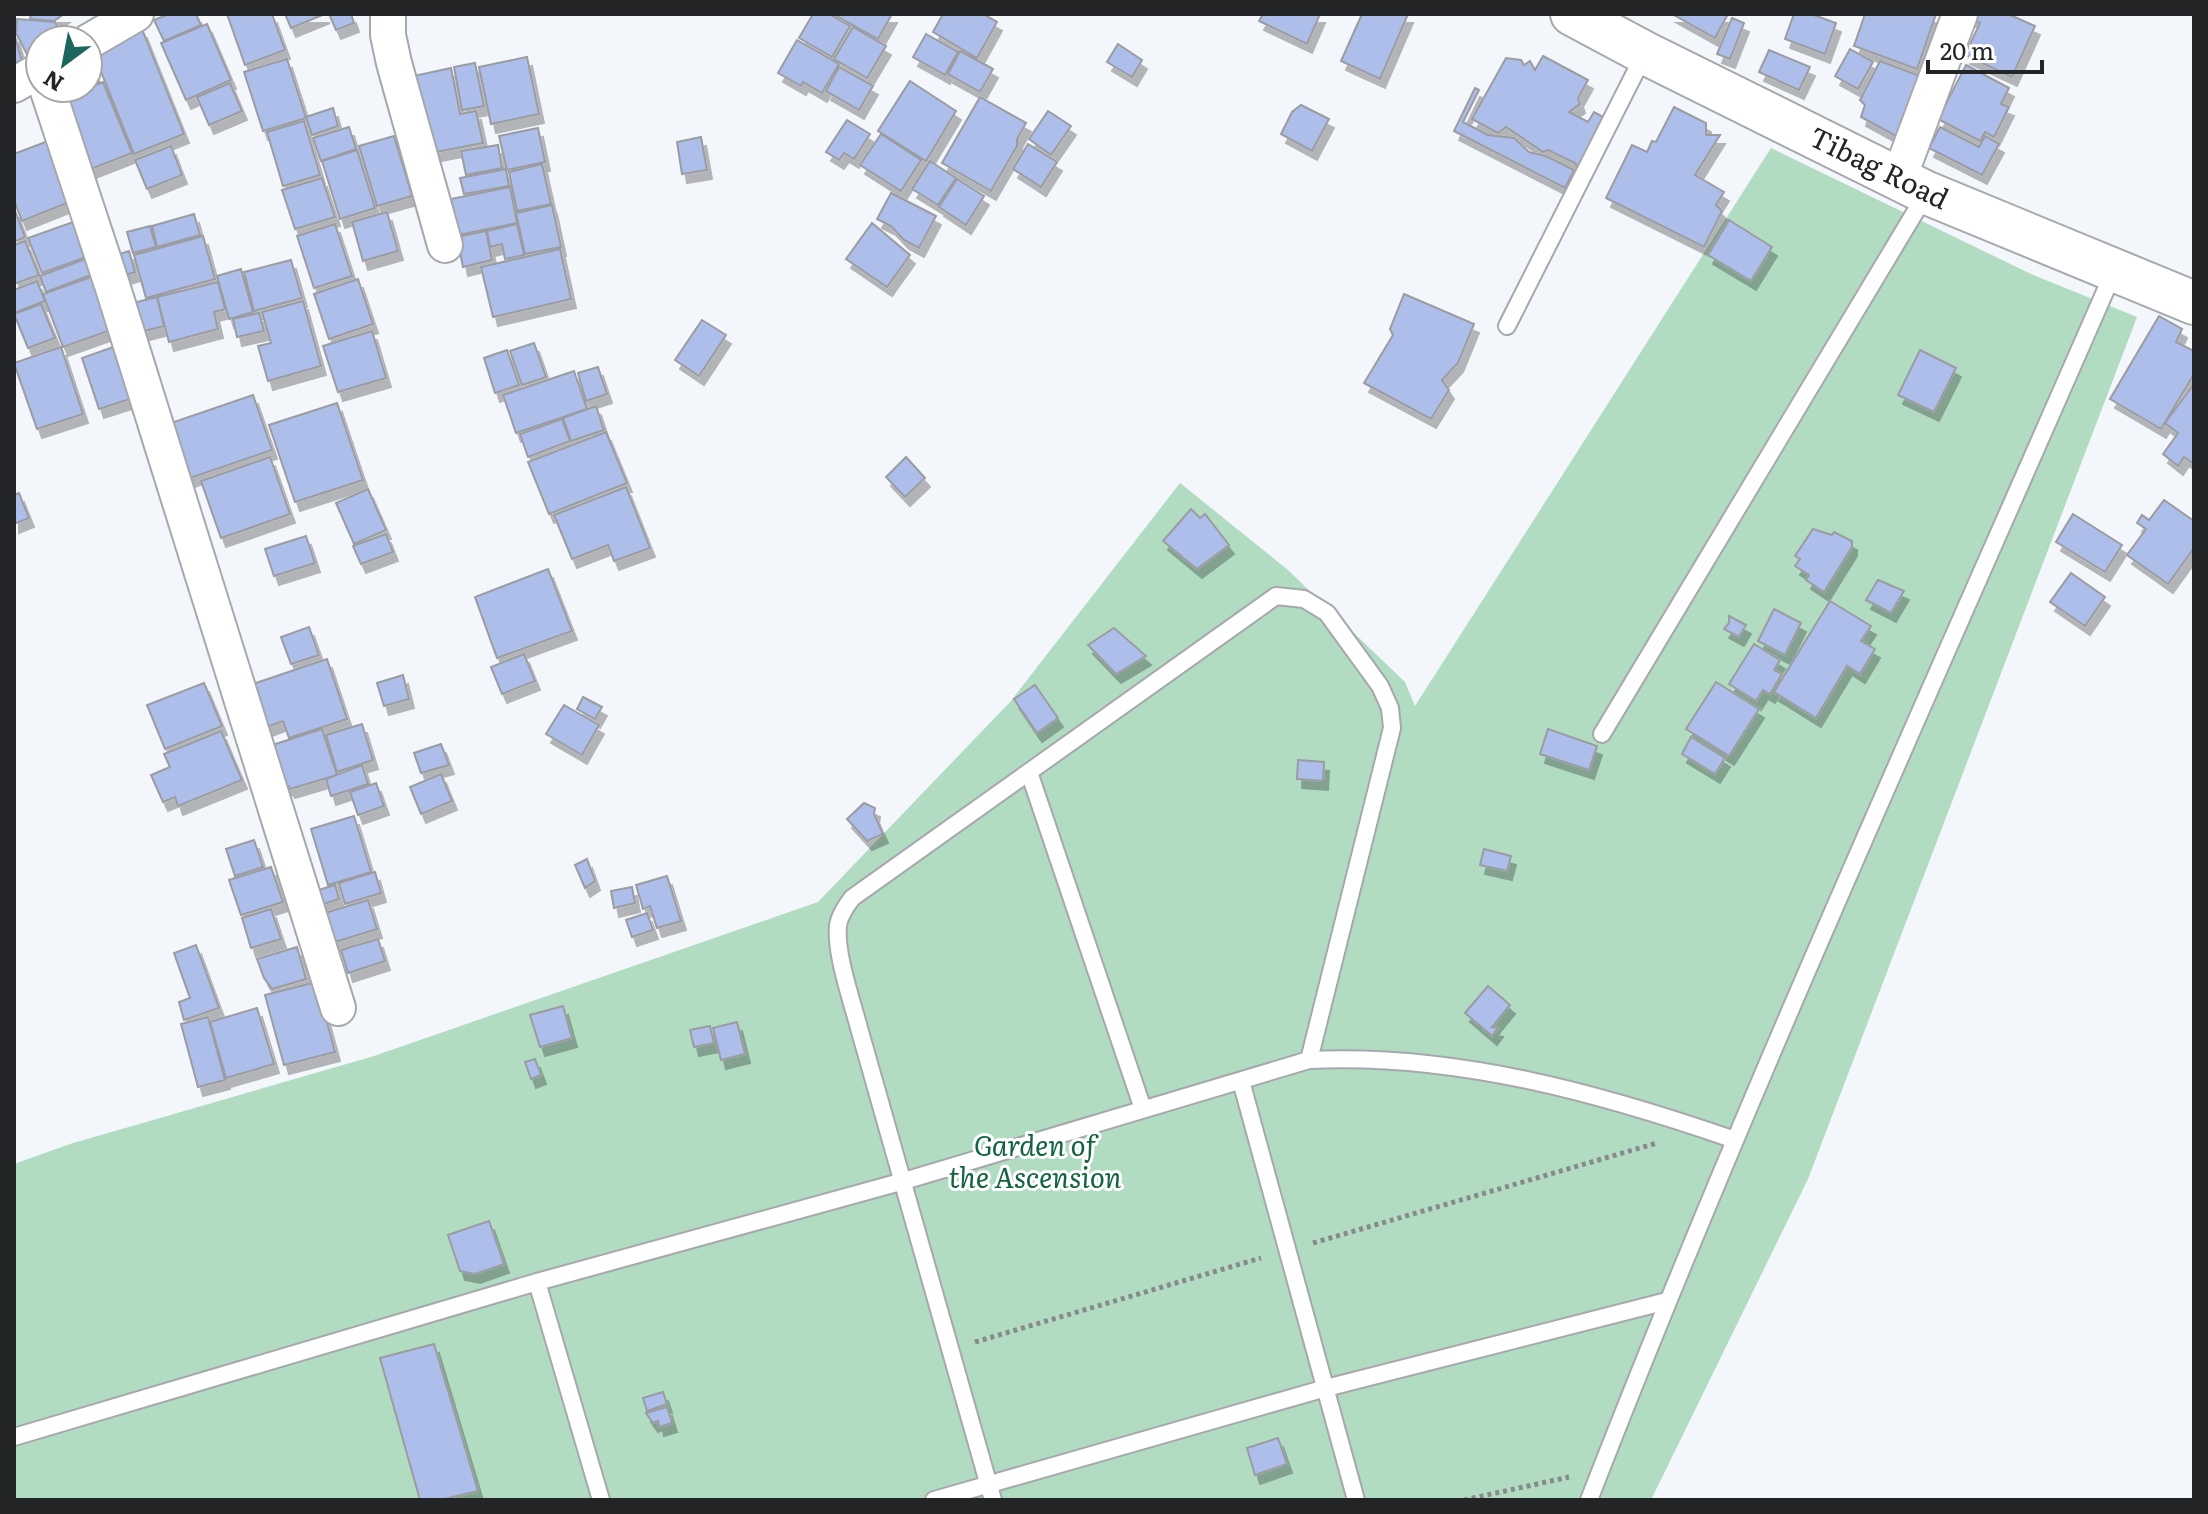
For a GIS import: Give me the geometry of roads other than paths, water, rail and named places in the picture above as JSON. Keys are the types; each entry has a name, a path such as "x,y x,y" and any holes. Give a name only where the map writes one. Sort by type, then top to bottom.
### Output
{"street":[{"path":"104,33 136,14"},
{"path":"388,14 388,35 394,63 445,245"},
{"name":"Tibag Road","path":"1572,14 1913,185 2194,303"},
{"path":"1913,185 1960,14"},
{"path":"52,104 113,288 338,1008"}],"lane":[{"path":"1507,326 1645,53"},
{"path":"1602,734 1913,185"},
{"path":"1589,1500 1667,1301 1735,1140 2114,270"},
{"path":"991,1493 859,1028 842,961 838,926 841,915 852,898 1276,596 1304,599 1327,613 1380,686 1390,708 1392,728 1309,1060"},
{"path":"1029,772 1143,1109"},
{"path":"14,1437 537,1282 904,1181 1309,1060 1362,1057 1474,1071 1602,1097 1735,1140"},
{"path":"1241,1081 1356,1500"},
{"path":"537,1282 601,1500"},
{"path":"934,1500 991,1493 1326,1388 1667,1301"}],"park label":[{"name":"Garden of the Ascension","path":"1035,1162"}]}
